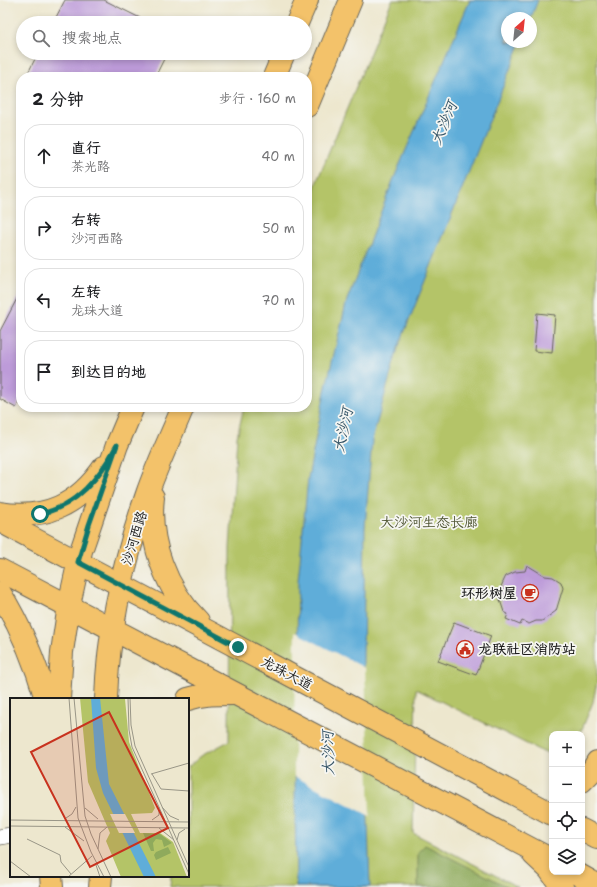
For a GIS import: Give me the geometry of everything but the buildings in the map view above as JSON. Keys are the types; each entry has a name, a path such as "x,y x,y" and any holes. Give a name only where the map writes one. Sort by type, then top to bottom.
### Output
{"main road":[{"path":"300,16 307,0"},
{"path":"312,94 351,0"},
{"path":"276,72 281,60"},
{"path":"58,698 69,605 78,562 89,525 117,445 131,412"},
{"name":"沙河西路","path":"106,698 112,628 133,538 148,493 181,412"},
{"path":"0,513 20,515 40,514 65,504 89,486 104,468 117,445"},
{"path":"157,471 152,524 162,566 174,591 189,612 210,632"},
{"name":"龙珠大道","path":"0,522 549,812"},
{"path":"0,570 549,858"},
{"path":"0,593 16,619 25,638 46,698"},
{"path":"189,699 198,695 238,694"},
{"path":"585,778 592,771 597,762"},
{"path":"509,791 531,796 549,795"},
{"path":"585,832 597,838"},
{"path":"526,847 549,869 562,887"},
{"path":"579,875 597,885"},
{"path":"51,877 52,887"},
{"path":"100,887 101,877"}],"street":[{"path":"0,838 10,835"}],"green space":[{"name":"大沙河生态长廊","path":"392,0 597,0 597,682 593,702 581,731 549,731 549,753 543,752 416,689 413,833 518,887 170,887 171,877 189,877 189,766 201,756 229,741 230,548 237,437 243,412 312,412 312,196"},
{"path":"425,845 508,887 418,887 418,852"}],"water":[{"name":"大沙河","path":"470,0 538,0 533,12 501,12 501,48 519,48 398,348 372,440 365,528 363,661 370,887 296,887 295,798 298,581 308,478 325,391 347,300 394,178"}],"pier":[{"path":"295,632 365,668 370,816 294,776"}],"place":[{"name":"环形树屋","path":"530,593"},
{"name":"龙联社区消防站","path":"465,649"}],"route":[{"path":"40,514 57,509 73,500 89,486 104,468 117,445 89,525 78,562 238,647"}]}
